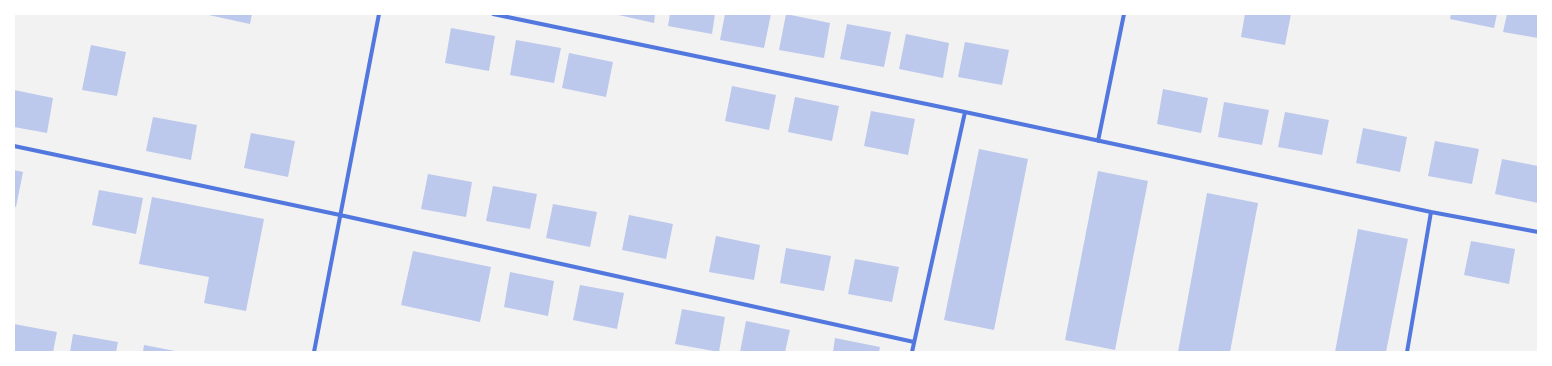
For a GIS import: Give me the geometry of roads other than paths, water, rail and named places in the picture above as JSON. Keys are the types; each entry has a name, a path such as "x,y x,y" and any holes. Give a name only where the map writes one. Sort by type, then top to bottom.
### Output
{"street":[{"path":"314,352 378,14"},
{"path":"493,14 965,112 1431,212 1538,232"},
{"path":"1098,141 1124,14"},
{"path":"912,352 965,112"},
{"path":"14,146 340,215 914,342"},
{"path":"1407,352 1431,212"}]}
